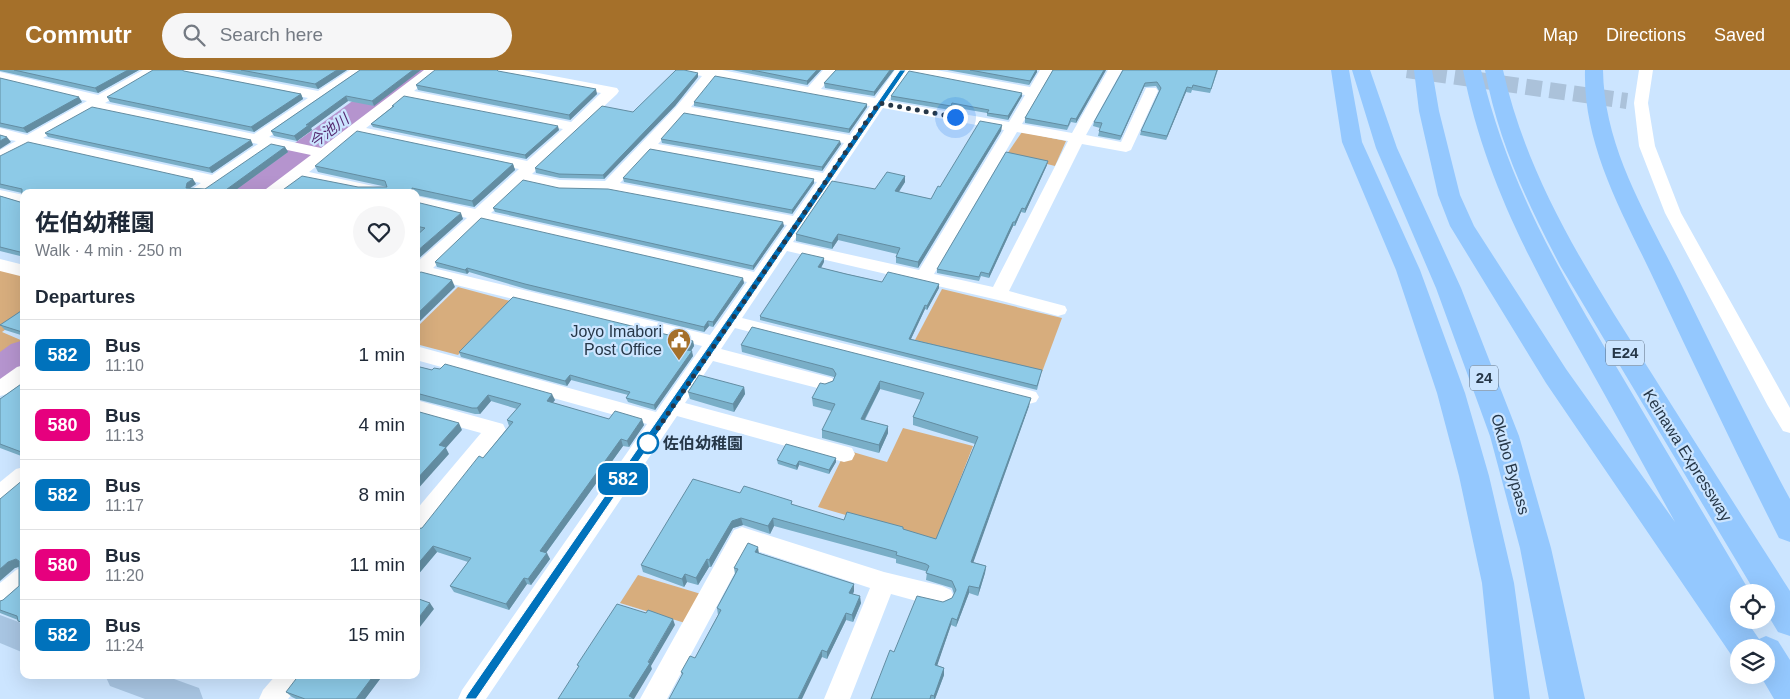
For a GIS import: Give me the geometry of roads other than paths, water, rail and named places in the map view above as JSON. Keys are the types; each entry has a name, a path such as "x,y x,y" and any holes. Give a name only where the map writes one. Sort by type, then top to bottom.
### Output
{"highway":[{"name":"24","path":"1340,70 1352,142 1408,270 1451,393 1474,476 1498,583 1512,699"},
{"name":"Okubo Bypass","path":"1361,70 1366,94 1384,146 1442,273 1492,400 1518,481 1546,593 1567,699"},
{"path":"1423,70 1429,111 1446,186 1462,226 1556,376 1740,639"},
{"name":"Keinawa Expressway","path":"1472,70 1484,125 1496,159 1527,230 1559,291 1730,588"},
{"name":"Keinawa Expressway","path":"1494,70 1500,99 1521,163 1564,250 1598,310 1790,621"},
{"path":"1594,70 1592,86 1603,143 1725,403 1790,529"},
{"path":"1775,667 1790,693"},
{"path":"1771,684 1782,699"}],"main road":[{"path":"0,630 20,637"},
{"path":"143,679 187,699"}],"street":[{"path":"0,156 153,70"},
{"path":"188,70 321,96"},
{"path":"202,189 321,96 359,70"},
{"path":"276,189 433,70"},
{"path":"420,269 612,91 500,70"},
{"path":"691,70 713,72 812,92 1126,147 1151,90"},
{"path":"812,92 830,70"},
{"path":"472,699 902,70"},
{"path":"913,70 1034,92"},
{"path":"924,276 1047,70"},
{"path":"998,294 1077,138 1115,70"},
{"path":"1646,70 1634,102 1647,146 1673,213 1790,425"},
{"path":"609,186 681,110 713,72"},
{"path":"0,76 92,98 101,107 323,153"},
{"path":"403,93 574,127"},
{"path":"681,110 855,140"},
{"path":"354,130 526,172 560,185 609,186 798,222"},
{"path":"0,133 214,181"},
{"path":"646,146 828,179"},
{"path":"297,174 366,189"},
{"path":"0,195 20,199"},
{"path":"420,202 760,279"},
{"path":"784,245 924,276 1058,310"},
{"path":"0,265 20,270"},
{"path":"420,272 712,348 825,383"},
{"path":"731,321 1029,398"},
{"path":"420,354 844,454"},
{"path":"0,389 20,375"},
{"path":"420,408 496,430 420,521"},
{"path":"0,494 20,478"},
{"path":"653,699 742,537 884,582 942,597"},
{"path":"0,598 20,580"},
{"path":"837,699 884,582"},
{"path":"272,699 289,679"}],"waterway":[{"name":"今池川","path":"251,189 412,70"},
{"name":"今池川","path":"0,370 20,356"}],"tunnel":[{"path":"1407,70 1627,101"}],"place":[{"name":"Joyo Imabori Post Office","path":"679,361"},
{"name":"佐伯幼稚園","path":"648,443"}]}
